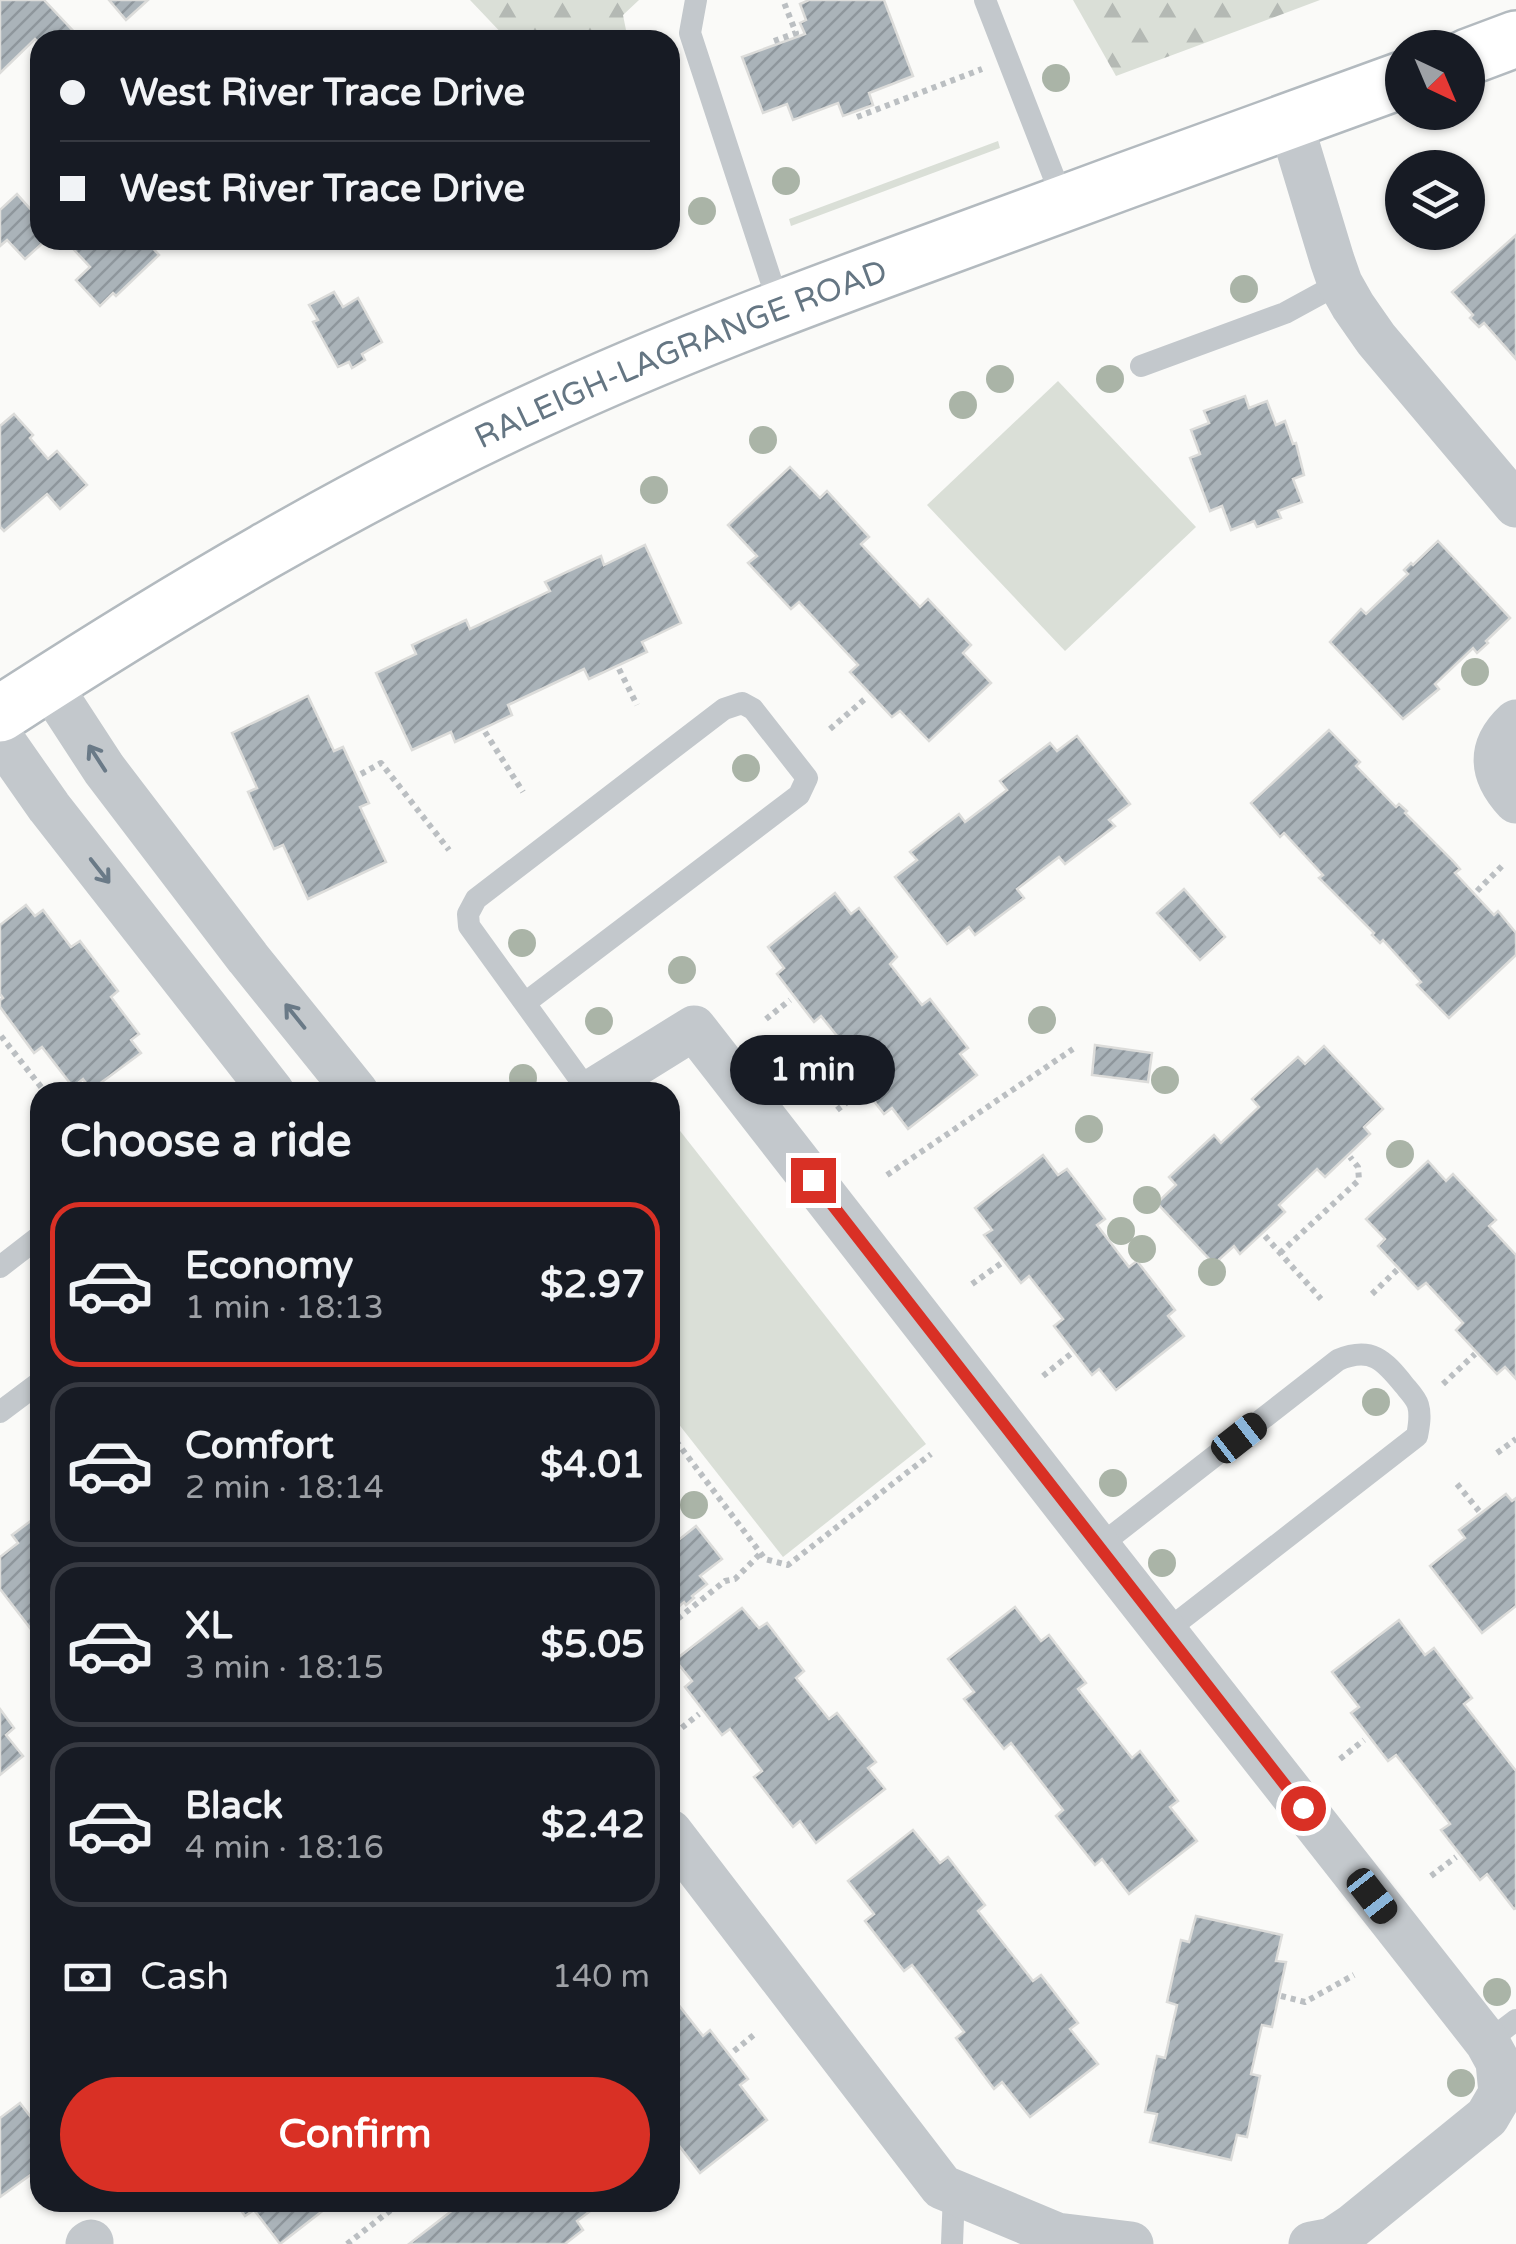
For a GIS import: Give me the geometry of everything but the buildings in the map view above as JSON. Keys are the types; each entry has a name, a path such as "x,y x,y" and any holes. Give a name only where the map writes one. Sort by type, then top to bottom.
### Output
{"main road":[{"path":"1485,51 1516,39"},
{"name":"RALEIGH-LAGRANGE ROAD","path":"1,718 48,683 280,542 403,476 608,378 780,308 1385,86"}],"street":[{"path":"1290,121 1340,283 1353,306 1376,339 1516,504"},
{"path":"48,683 104,770 348,1082"},
{"path":"1,718 49,806 264,1082"},
{"path":"1516,722 1506,731 1496,752 1500,784 1516,801"},
{"path":"198,996 248,958"},
{"path":"606,1082 694,1028 1165,1632 1501,2031 1501,2093 1487,2118 1353,2226 1326,2243"},
{"path":"680,1845 942,2187 1057,2240 1131,2244"}],"lane":[{"path":"696,0 690,32 780,308"},
{"path":"985,0 1064,203"},
{"path":"1142,366 1285,313 1340,283"},
{"path":"525,1003 799,795 806,778 752,709 742,703 724,709 476,900 468,914 469,926 525,1003 583,1082"},
{"path":"0,1267 30,1244"},
{"path":"1098,1548 1338,1360 1355,1353 1389,1365 1418,1402 1417,1436 1165,1632"},
{"path":"0,1412 30,1390"},
{"path":"952,2244 954,2193"}],"path":[{"path":"774,41 796,33 784,0"},
{"path":"858,116 986,68"},
{"path":"620,668 637,705"},
{"path":"830,729 866,698"},
{"path":"485,732 523,792"},
{"path":"360,774 382,763 448,850"},
{"path":"1476,891 1503,865"},
{"path":"766,1018 790,1000"},
{"path":"1,1036 37,1082"},
{"path":"888,1175 1073,1049"},
{"path":"837,1110 861,1091"},
{"path":"1280,1253 1359,1180 1358,1167 1350,1158"},
{"path":"1265,1236 1321,1299"},
{"path":"972,1284 1003,1262"},
{"path":"1372,1294 1397,1270"},
{"path":"1044,1376 1072,1353"},
{"path":"1443,1384 1475,1354"},
{"path":"1497,1454 1516,1439"},
{"path":"680,1445 765,1558 788,1565 931,1454"},
{"path":"1457,1484 1478,1511"},
{"path":"680,1616 725,1581 735,1579 761,1553"},
{"path":"680,1729 699,1714"},
{"path":"1340,1759 1364,1740"},
{"path":"1431,1876 1456,1857"},
{"path":"1281,1996 1305,2002 1354,1974"},
{"path":"734,2051 755,2034"},
{"path":"347,2244 388,2212"}],"green space":[{"path":"470,0 639,0 623,15 626,30 498,30"},
{"path":"1073,0 1320,0 1116,76"},
{"path":"998,141 1000,148 791,226 789,219"},
{"path":"1058,381 1196,527 1065,651 927,505"},
{"path":"680,1131 926,1444 783,1557 680,1426"}],"route":[{"path":"813,1180 1303,1808"}]}
